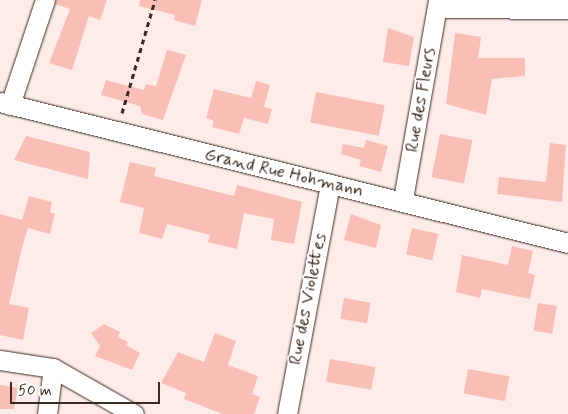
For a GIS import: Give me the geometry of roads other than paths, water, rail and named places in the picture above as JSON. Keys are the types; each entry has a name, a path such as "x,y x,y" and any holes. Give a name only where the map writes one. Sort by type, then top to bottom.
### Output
{"street":[{"path":"5,104 45,0"},
{"path":"438,4 568,9"},
{"name":"Rue des Fleurs","path":"403,199 438,4"},
{"name":"Grand Rue Hohmann","path":"5,104 116,133 330,184 403,199 568,243"},
{"name":"Rue des Violettes","path":"286,414 330,184"},
{"path":"0,360 53,368 134,414"},
{"path":"47,414 53,368"}]}
